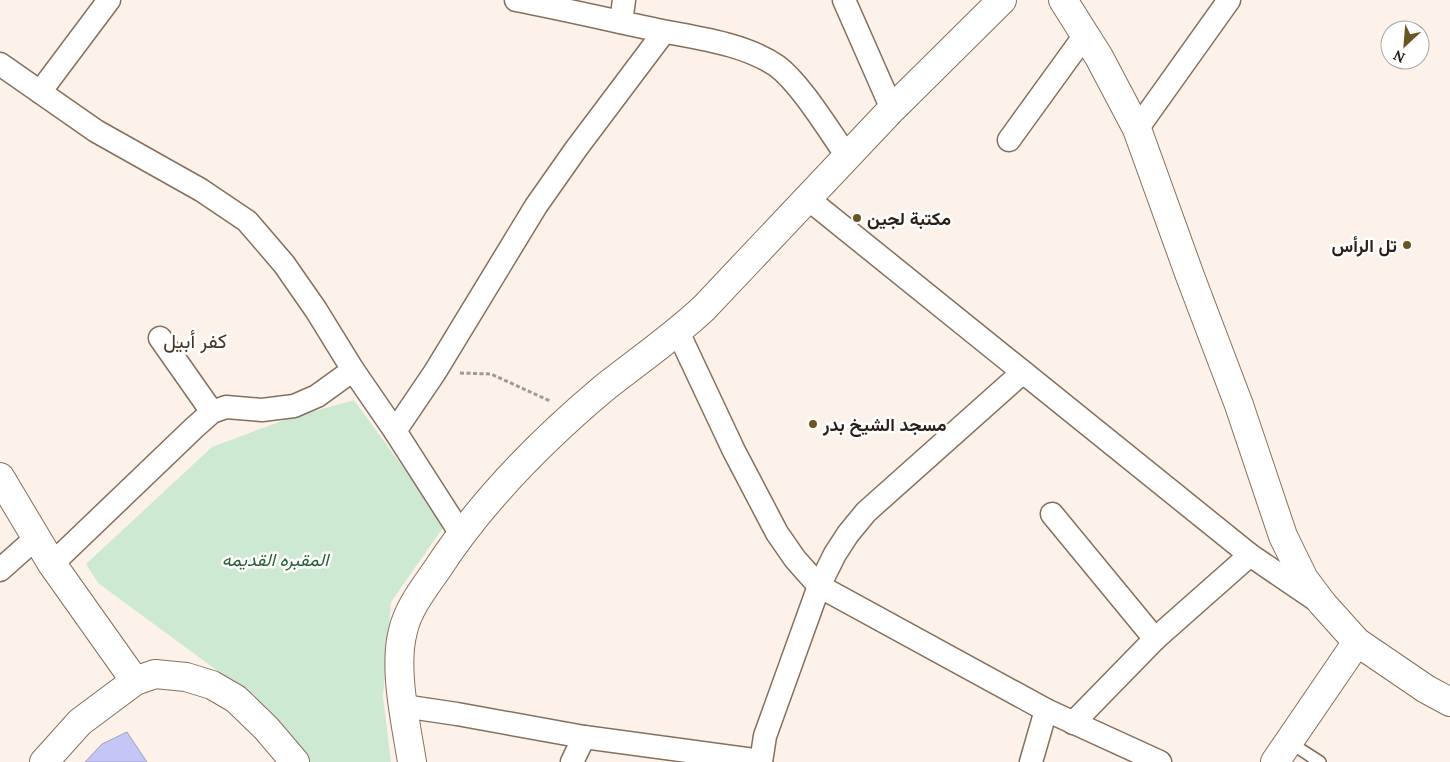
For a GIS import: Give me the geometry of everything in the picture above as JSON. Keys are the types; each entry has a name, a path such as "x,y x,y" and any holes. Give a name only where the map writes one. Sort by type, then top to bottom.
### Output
{"street":[{"path":"40,92 109,0"},
{"path":"516,0 664,32 713,40 753,54 777,67 800,91 847,156"},
{"path":"621,22 624,0"},
{"path":"844,0 892,109"},
{"path":"412,762 403,706 400,660 403,630 425,587 461,534 510,474 605,388 678,332 704,308 892,109 1002,0"},
{"path":"1063,0 1099,57 1137,129 1239,405 1283,536 1304,579 1322,603 1357,642 1426,689 1450,702"},
{"path":"1137,129 1229,0"},
{"path":"395,430 434,372 536,206 576,149 664,32"},
{"path":"1010,140 1085,35"},
{"path":"0,64 96,131 201,190 246,221 289,272 316,310 353,370 395,430 461,534"},
{"path":"807,198 1250,555 1322,603"},
{"path":"678,332 734,450 777,533 795,559 818,586 1046,710 1149,760"},
{"path":"160,338 212,412"},
{"path":"52,564 212,412 226,407 262,410 294,406 317,396 353,370"},
{"path":"403,706 584,737 761,761 765,736 818,586 848,534 866,512 1023,372"},
{"path":"0,477 52,564 135,681"},
{"path":"1052,514 1155,639"},
{"path":"0,570 36,538"},
{"path":"1073,723 1155,639 1250,555"},
{"path":"1282,752 1357,642"},
{"path":"44,762 80,722 135,681 155,674 186,677 212,685 236,699 266,728 295,762"},
{"path":"1031,762 1046,710"},
{"path":"572,762 584,737"}],"lane":[{"path":"1282,752 1320,762"}],"path":[{"path":"434,372 491,374 576,413"}],"green space":[{"name":"المقبره القديمه","path":"354,400 445,525 391,602 383,697 391,762 309,762 271,717 238,686 98,583 86,564 212,447 287,419"}],"building":[{"path":"127,732 147,762 85,762 102,744"}],"place":[{"name":"مكتبة لجين","path":"857,218"},
{"name":"تل الرأس","path":"1407,245"},
{"name":"مسجد الشيخ بدر","path":"813,424"}],"district":[{"name":"كفر أبيل","path":"195,340"}]}
